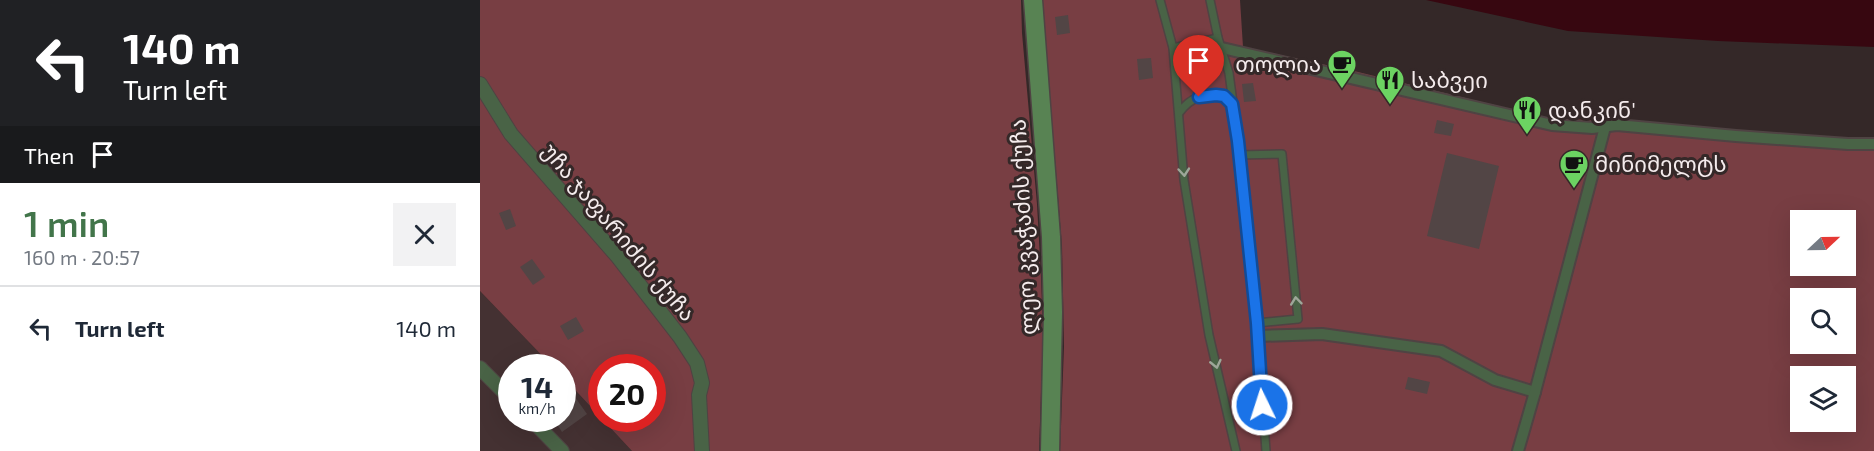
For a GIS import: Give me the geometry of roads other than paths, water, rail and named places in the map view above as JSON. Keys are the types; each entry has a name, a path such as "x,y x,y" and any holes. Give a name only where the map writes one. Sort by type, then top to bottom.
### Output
{"main road":[{"name":"ლეო კვაჭაძის ქუჩა","path":"1033,0 1051,237 1053,322 1050,451"}],"street":[{"path":"1220,43 1533,122 1592,128 1617,124 1747,137 1874,144"},
{"name":"უჩა ჯაფარიძის ქუჩა","path":"480,84 510,134 618,256 697,363 702,383 699,395 702,451"},
{"path":"1518,451 1605,127"},
{"path":"1258,336 1322,334 1442,351 1496,380 1535,392"},
{"path":"480,368 498,386"},
{"path":"544,432 562,451"}],"lane":[{"path":"1160,0 1173,48 1184,180 1209,335 1236,451"},
{"path":"1210,0 1229,74 1238,141 1257,323 1266,451"},
{"path":"1173,48 1220,43"},
{"path":"1179,113 1188,102 1199,97 1224,96 1232,104"},
{"path":"1238,155 1282,154 1298,319 1257,323"}],"place":[{"name":"თოლია","path":"1342,90"},
{"name":"საბვეი","path":"1390,106"},
{"name":"დანკინ'","path":"1527,136"},
{"name":"მინიმელტს","path":"1574,190"}]}
